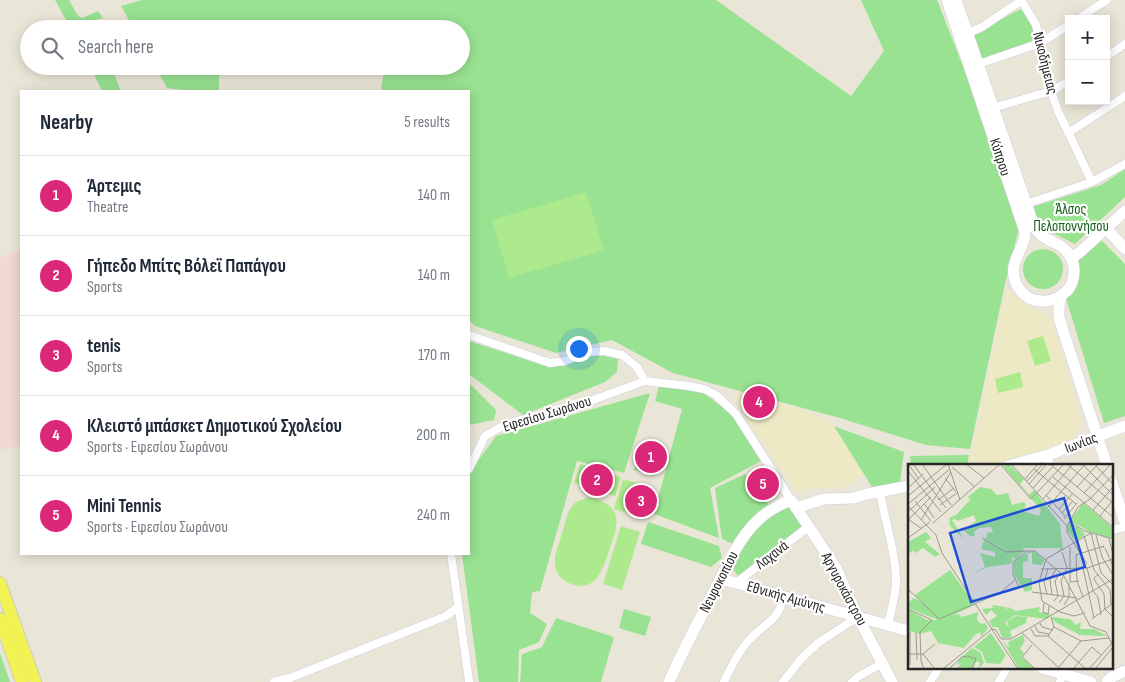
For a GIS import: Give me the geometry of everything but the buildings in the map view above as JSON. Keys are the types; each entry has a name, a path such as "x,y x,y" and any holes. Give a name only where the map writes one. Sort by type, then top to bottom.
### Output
{"main road":[{"path":"0,582 35,682"},
{"path":"0,619 22,682"}],"street":[{"name":"Κύπρου","path":"947,0 979,64 989,109 1034,226 1040,236 1060,246 1071,258 1074,269 1073,280 1068,290 1062,295 1059,318 1106,464"},
{"name":"Κύπρου","path":"956,0 964,35 989,109 1025,232 1023,246 1014,264 1015,281 1026,295 1048,305 1059,318"},
{"path":"964,35 982,27 1022,0"},
{"name":"Νικοδήμειας","path":"1022,0 1036,25 1051,91 1058,111 1092,182"},
{"path":"1084,15 1107,0"},
{"path":"979,64 1040,43 1065,27"},
{"path":"1110,53 1125,44"},
{"path":"989,109 1051,91 1065,83"},
{"path":"1068,133 1125,96"},
{"path":"1026,204 1092,182 1125,164"},
{"path":"1071,258 1125,211"},
{"path":"1106,228 1125,249"},
{"path":"1042,301 1054,299 1062,295"},
{"path":"470,335 550,363 565,361 587,352 604,351 622,355 637,367 645,381"},
{"name":"Εφεσίου Σωράνου","path":"470,467 485,436 506,424 579,404 645,381 695,387 716,395 736,414 794,504"},
{"path":"1081,443 1090,415"},
{"name":"Ιωνίας","path":"1021,464 1047,460 1097,436 1125,426"},
{"path":"1112,483 1125,522"},
{"path":"794,504 824,499 854,498 908,486"},
{"path":"880,492 892,541 895,574 894,598 888,625"},
{"name":"Αργυροκάστρου","path":"794,504 836,568 858,617 892,682"},
{"name":"Νευροκοπίου","path":"669,682 683,649 740,541 756,522 772,509 794,504"},
{"name":"Λαχανά","path":"736,583 808,527"},
{"path":"1112,530 1125,527"},
{"path":"451,555 469,681"},
{"name":"Εθνικής Αμύνης","path":"720,579 908,631"},
{"path":"724,682 734,662 750,638 777,615 784,596"},
{"path":"274,682 290,678 446,616 458,608"},
{"path":"783,682 801,659 818,643 858,617"},
{"path":"852,682 859,676 883,664"},
{"path":"930,682 938,670"},
{"path":"999,682 1006,670"},
{"path":"1048,670 1092,682"},
{"path":"1107,682 1112,676 1125,671"},
{"path":"1124,682 1125,676"}],"shaded area":[{"path":"20,250 20,445 0,450 0,257"},
{"path":"1010,290 1029,306 1050,317 1081,417 1079,429 1073,439 1042,452 991,464 969,464 1005,292"},
{"path":"738,390 825,419 832,424 865,475 843,488 818,488 797,492 740,409 736,397"}],"green space":[{"path":"55,0 69,0 78,16 82,18 98,11 103,18 94,20 66,20"},
{"path":"142,0 716,0 851,96 884,51 861,0 937,0 987,128 1020,224 1005,284 970,449 926,445 840,418 673,373 612,340 556,353 475,326 470,321 470,90 381,89 383,75 470,75 470,20 129,20 121,6"},
{"path":"1021,9 1033,23 1039,41 981,60 973,34"},
{"path":"94,75 115,75 121,90 102,90"},
{"path":"160,75 219,75 219,90 167,88"},
{"name":"Άλσος Πελοποννήσου","path":"1125,169 1125,197 1075,244 1040,227 1032,207 1101,185"},
{"path":"586,192 604,250 509,278 492,220"},
{"path":"1101,240 1125,264 1125,416 1104,423 1065,295 1077,259"},
{"path":"1047,249 1054,252 1060,258 1063,269 1062,277 1054,286 1047,289 1039,289 1032,286 1024,277 1023,265 1026,258 1035,250"},
{"path":"1043,336 1051,361 1035,366 1027,341"},
{"path":"470,341 543,365 587,352 618,359 617,372 605,382 523,415 470,375"},
{"path":"1020,372 1023,387 998,393 995,379"},
{"path":"470,384 496,410 494,420 470,425"},
{"path":"659,386 704,393 732,415 763,460 710,488 719,538 654,514 682,409 655,401"},
{"path":"650,393 624,473 577,461 540,591 532,592 530,613 547,624 539,642 519,650 518,682 479,682 462,555 470,555 470,472 496,436"},
{"path":"834,426 904,452 900,482 872,487"},
{"path":"969,455 967,464 911,464 910,456"},
{"path":"636,463 656,469 654,476 634,470"},
{"path":"580,464 621,477 615,496 574,483"},
{"path":"758,466 777,496 768,501 748,472"},
{"path":"745,474 770,506 735,545 722,539 715,488"},
{"path":"623,479 653,488 643,518 614,509"},
{"path":"586,498 598,499 612,509 615,513 616,528 601,572 592,583 585,586 563,580 555,567 555,556 569,510 576,502"},
{"path":"792,506 803,526 738,576 732,567 749,538 763,522 781,510"},
{"path":"648,522 719,546 722,558 711,567 641,544"},
{"path":"621,526 640,532 622,590 603,584"},
{"path":"624,609 651,617 645,636 619,628"},
{"path":"556,618 614,637 601,682 520,682 522,654 542,647"},
{"path":"0,653 10,682 0,682"}],"place":[{"name":"Κλειστό μπάσκετ Δημοτικού Σχολείου","path":"759,402"},
{"name":"Άρτεμις","path":"651,457"},
{"name":"Γήπεδο Μπίτς Βόλεϊ Παπάγου","path":"597,480"},
{"name":"Mini Tennis","path":"763,484"},
{"name":"tenis","path":"641,501"}]}
